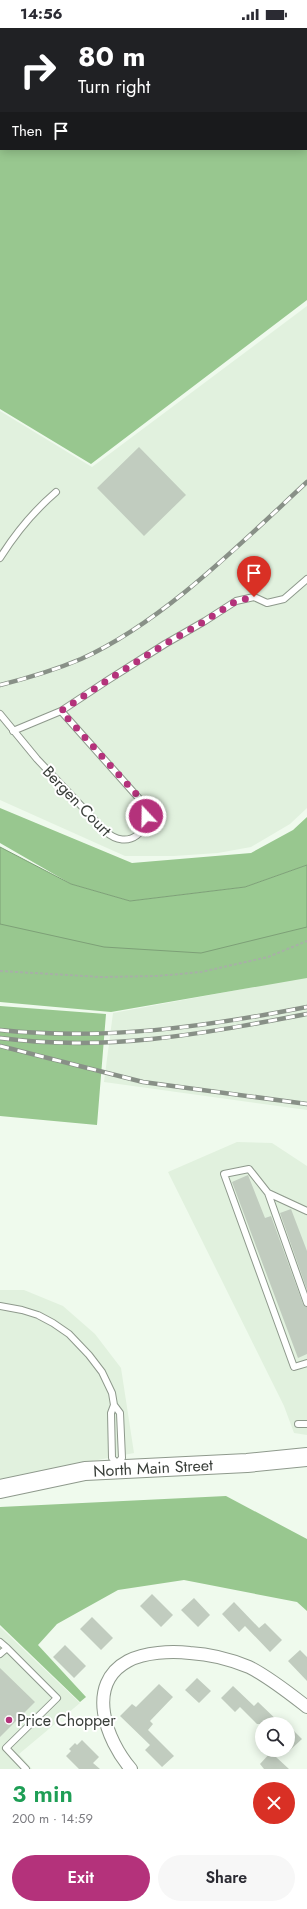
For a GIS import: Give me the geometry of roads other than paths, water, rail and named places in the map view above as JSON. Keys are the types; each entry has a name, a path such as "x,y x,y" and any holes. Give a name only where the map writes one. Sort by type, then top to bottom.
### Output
{"main road":[{"name":"North Main Street","path":"0,1489 85,1471 117,1466 247,1463 306,1459"}],"street":[{"path":"131,1769 110,1736 104,1716 103,1694 112,1673 119,1666 135,1658 163,1653 191,1653 221,1659 249,1668 307,1706"}],"lane":[{"path":"0,558 7,547 44,502 56,492"},
{"path":"13,731 61,711 165,644 236,601 254,597 267,603 284,599 307,579"},
{"name":"Bergen Court","path":"0,714 62,788 112,838 126,840 137,836 145,823 146,816 143,804 61,711"},
{"path":"307,1303 268,1193 249,1169 224,1174 294,1367 307,1363"},
{"path":"268,1193 306,1212"},
{"path":"0,1306 38,1315 69,1334 102,1372 112,1393 114,1405 120,1413 122,1458 117,1466 112,1458 111,1413 114,1405"},
{"path":"298,1424 307,1424"},
{"path":"0,1642 57,1698 6,1748 26,1769"},
{"path":"0,1654 7,1648"}],"railway":[{"path":"0,685 41,674 81,659 112,643 142,624 200,580 307,482"},
{"path":"0,1030 39,1033 116,1033 230,1021 307,1007"},
{"path":"0,1038 40,1042 117,1042 192,1034 307,1014"},
{"path":"0,1046 143,1082 307,1104"}],"place":[{"name":"Price Chopper","path":"9,1720"}]}
